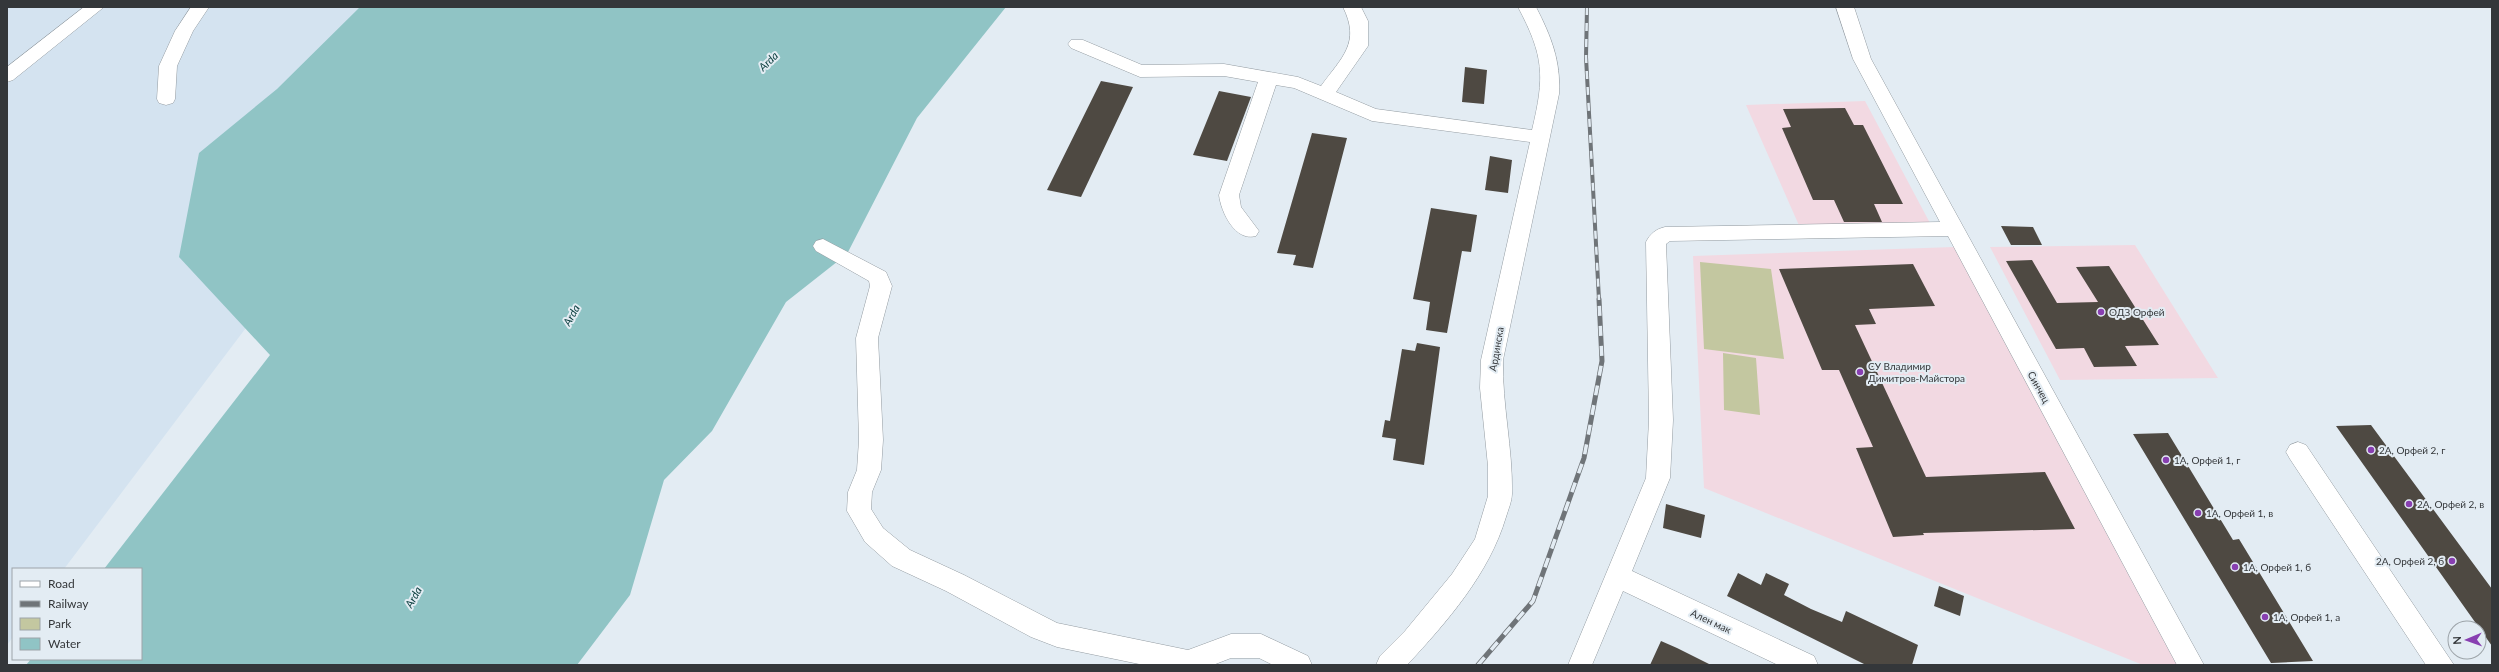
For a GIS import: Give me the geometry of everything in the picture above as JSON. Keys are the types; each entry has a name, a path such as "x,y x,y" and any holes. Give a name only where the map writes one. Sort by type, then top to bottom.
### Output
{"street":[{"path":"7,76 95,7"},
{"path":"166,99 168,66 184,31 200,7"},
{"path":"1325,94 1359,46 1359,20 1352,7"},
{"name":"Ардинска","path":"1389,665 1414,639 1461,582 1486,542 1500,496 1500,466 1491,388 1492,360 1550,94 1552,72 1548,52 1542,35 1527,7"},
{"name":"Синчец","path":"1845,7 1862,59 2191,665"},
{"path":"1078,44 1140,71 1224,70 1298,83 1354,108 1372,114 1540,137"},
{"path":"1249,231 1231,209 1229,194 1269,78"},
{"path":"1580,663 1658,478 1661,420 1656,242 1665,234 1953,229"},
{"path":"823,246 879,277 881,286 868,338 870,440 869,470 860,492 859,511 874,535 901,558 955,583 1040,629 1056,635 1184,663 1232,646 1261,646 1298,665"},
{"path":"2298,452 2441,665"},
{"name":"Ален мак","path":"1617,576 1805,665"}],"shaded area":[{"path":"7,7 488,7 65,568 12,568 12,638 7,645"},
{"path":"1865,101 1931,225 1801,230 1746,105"},
{"name":"ОДЗ Орфей","path":"2135,245 2218,378 2060,380 1990,247"},
{"name":"СУ Владимир Димитров-Майстора","path":"1954,247 2177,665 2143,665 1704,488 1693,256"}],"green space":[{"path":"1700,262 1771,269 1784,359 1704,349"},
{"path":"1723,353 1756,358 1760,415 1724,410"}],"water":[{"name":"Arda","path":"360,7 1006,7 917,118 847,254 786,302 712,431 664,480 630,595 577,665 26,665 30,660 142,660 142,568 105,568 270,355 179,257 199,153 277,89"}],"building":[{"path":"1465,67 1487,70 1484,104 1462,102"},
{"path":"1101,81 1133,87 1081,197 1047,190"},
{"path":"1219,91 1251,97 1227,161 1193,155"},
{"path":"1845,108 1854,125 1863,125 1903,204 1874,204 1882,222 1844,222 1834,200 1813,200 1782,128 1791,127 1783,109"},
{"path":"1312,133 1347,138 1313,268 1293,265 1296,255 1277,253"},
{"path":"1490,156 1512,160 1508,193 1485,190"},
{"path":"1431,208 1477,215 1471,252 1462,251 1447,333 1426,330 1430,302 1413,299"},
{"path":"2001,226 2033,227 2042,245 2011,245"},
{"path":"2032,260 2057,303 2098,302 2076,267 2109,266 2159,345 2125,346 2137,366 2094,367 2084,348 2056,349 2006,261"},
{"path":"1913,264 1935,306 1869,309 1876,324 1855,325 1926,477 2045,472 2075,529 1923,533 1924,535 1893,537 1856,448 1873,447 1839,370 1822,370 1779,269"},
{"path":"1417,343 1440,347 1424,465 1393,460 1396,439 1382,437 1385,420 1390,421 1402,349 1415,351"},
{"path":"2371,425 2492,589 2492,646 2487,639 2487,620 2474,620 2336,426"},
{"path":"2168,433 2233,540 2239,539 2313,661 2271,663 2133,434"},
{"path":"1666,504 1705,515 1701,538 1663,528"},
{"path":"1738,573 1761,585 1766,573 1789,584 1784,595 1811,609 1842,622 1846,611 1918,645 1912,665 1866,665 1727,596"},
{"path":"1939,586 1964,596 1960,616 1934,606"},
{"path":"1661,641 1677,648 1711,665 1650,665"}],"railway":[{"path":"1587,7 1586,57 1599,300"},
{"path":"1478,665 1533,601 1584,458 1602,361 1599,299"}],"place":[{"name":"ОДЗ Орфей","path":"2101,312"},
{"name":"СУ Владимир Димитров-Майстора","path":"1860,372"},
{"name":"2А, Орфей 2, г","path":"2371,450"},
{"name":"1А, Орфей 1, г","path":"2166,460"},
{"name":"2А, Орфей 2, в","path":"2409,504"},
{"name":"1А, Орфей 1, в","path":"2198,513"},
{"name":"2А, Орфей 2, б","path":"2452,561"},
{"name":"1А, Орфей 1, б","path":"2235,567"},
{"name":"1А, Орфей 1, а","path":"2265,617"}]}
